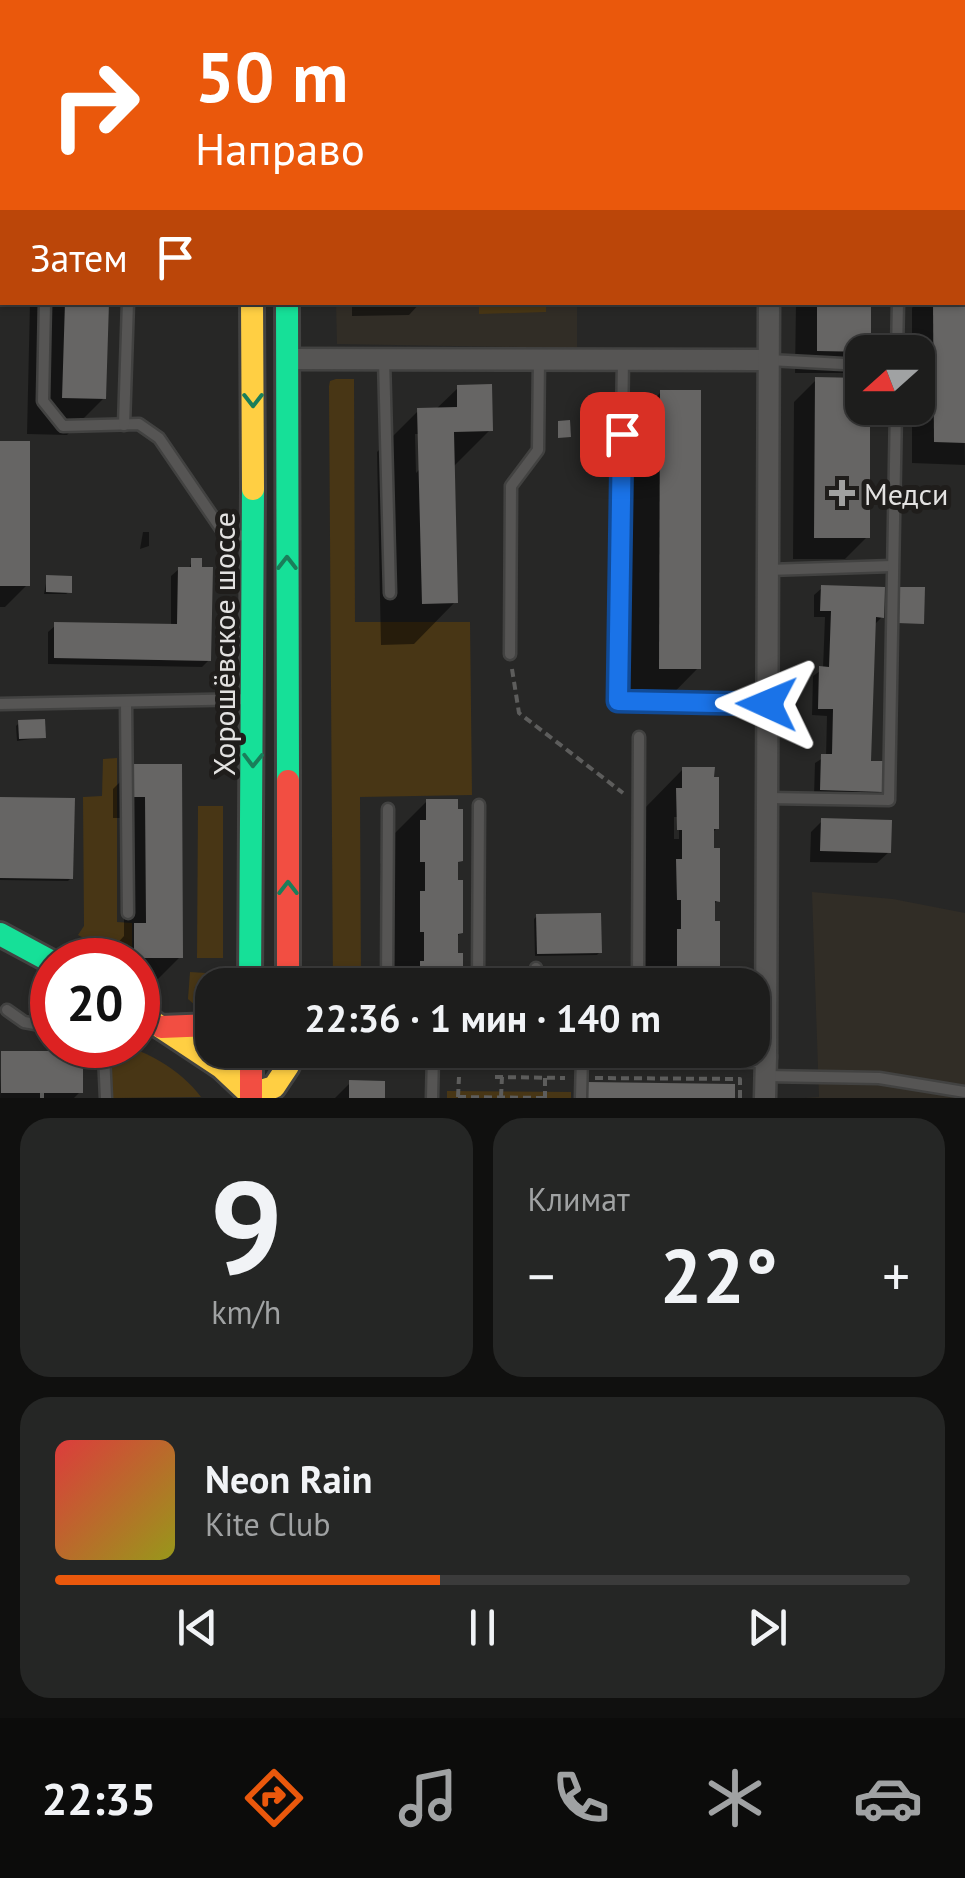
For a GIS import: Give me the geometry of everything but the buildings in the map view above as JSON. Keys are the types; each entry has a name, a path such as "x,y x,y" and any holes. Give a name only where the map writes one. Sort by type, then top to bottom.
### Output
{"main road":[{"name":"Хорошёвское шоссе","path":"250,968 254,698 252,305"},
{"path":"287,305 288,968"},
{"path":"0,934 30,950"},
{"path":"161,1026 195,1025"},
{"path":"161,1026 221,1067 252,1097"},
{"path":"251,1068 252,1097"},
{"path":"252,1097 274,1086 283,1068"},
{"path":"288,1068 288,1098"}],"street":[{"path":"717,1068 765,1077 769,305"},
{"path":"287,359 769,360"}],"lane":[{"path":"46,305 44,401 63,426 140,424 159,438 226,536 253,535"},
{"path":"124,425 128,305"},
{"path":"897,335 898,305"},
{"path":"510,654 511,486 538,450 539,357"},
{"path":"384,358 390,594"},
{"path":"624,358 618,701 767,704"},
{"path":"769,360 845,364"},
{"path":"767,798 889,800 896,425"},
{"path":"767,570 892,566"},
{"path":"0,704 254,698"},
{"path":"126,702 128,914"},
{"path":"638,968 639,737"},
{"path":"478,968 479,805"},
{"path":"388,808 388,968"},
{"path":"7,1010 30,1023"},
{"path":"105,1068 106,1098"},
{"path":"432,1068 432,1098"},
{"path":"581,1098 582,1068"},
{"path":"765,1077 879,1078 965,1092"}],"path":[{"path":"510,654 519,713 639,805"},
{"path":"432,1077 473,1077"},
{"path":"458,1077 458,1098 547,1098 545,1078"},
{"path":"488,1077 740,1080 740,1098"},
{"path":"501,1098 502,1078"}],"shaded area":[{"path":"336,305 577,305 577,348 337,344"},
{"path":"479,305 546,305 546,312 479,314"},
{"path":"354,379 355,622 470,622 472,795 360,797 361,968 333,968 330,381"},
{"path":"117,758 117,922 132,923 132,938 78,935 84,926 83,797 102,796 103,759"},
{"path":"198,806 223,806 223,958 197,958"},
{"path":"812,892 893,899 965,913 965,1098 805,1098 819,1097"},
{"path":"190,972 195,972 195,1005 188,999"},
{"path":"160,1061 183,1077 201,1097 112,1098 110,1068 160,1068"},
{"path":"447,1091 571,1092 571,1098 447,1098"}],"traffic: fast":[{"path":"287,305 288,781"},
{"path":"250,968 253,489"},
{"path":"0,934 30,950"}],"traffic: slow":[{"path":"252,305 253,489"},
{"path":"160,1027 221,1067 254,1098"},
{"path":"251,1094 274,1087 287,1068"}],"traffic: jam":[{"path":"288,781 288,968"},
{"path":"161,1027 195,1026"},
{"path":"251,1068 251,1098"}],"place":[{"name":"Медси","path":"842,493"}],"route":[{"path":"622,434 618,701 767,704"}]}
